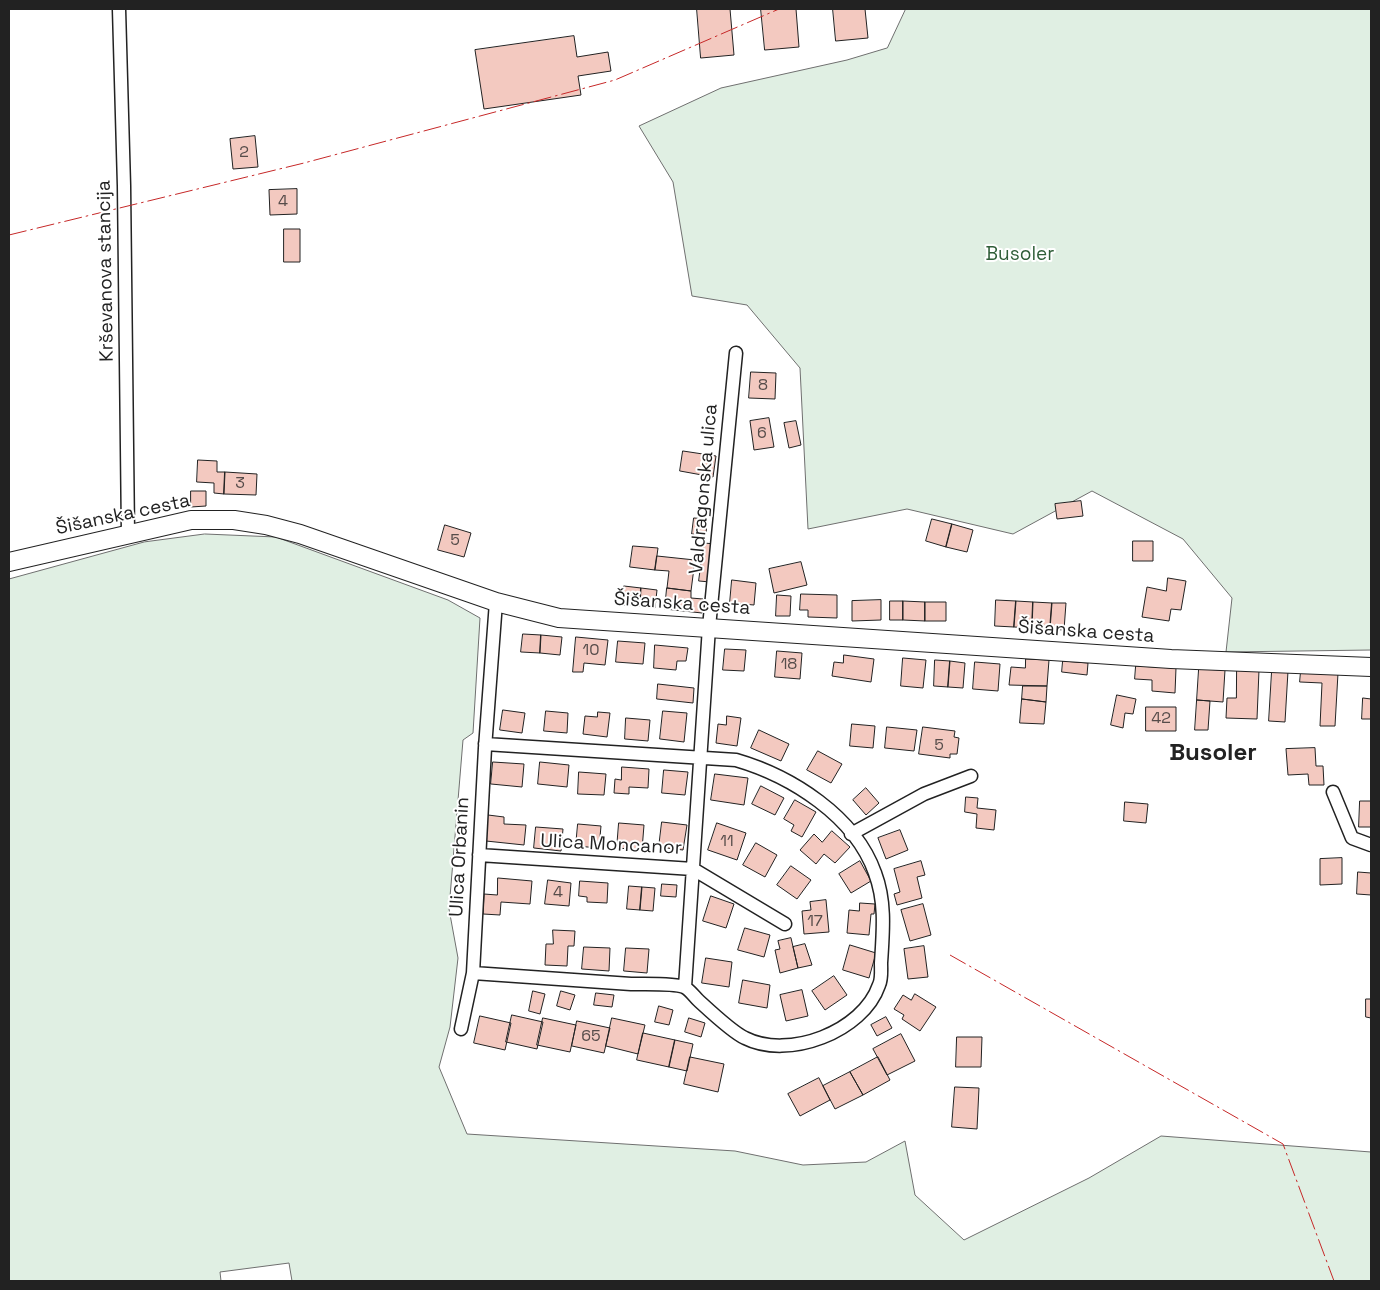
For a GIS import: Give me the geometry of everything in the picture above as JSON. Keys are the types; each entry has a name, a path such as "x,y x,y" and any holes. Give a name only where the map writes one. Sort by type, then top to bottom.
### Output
{"main road":[{"name":"Šišanska cesta","path":"9,562 191,520 234,520 266,524 300,534 496,602 559,618 1172,659 1371,667"}],"street":[{"name":"Krševanova stancija","path":"119,9 124,186 128,534"},
{"name":"Valdragonska ulica","path":"709,627 736,354"},
{"name":"Ulica Orbanin","path":"461,1029 473,973 485,744 496,602"},
{"path":"685,987 709,627"},
{"path":"473,973 685,987 745,1038 780,1046 802,1044 823,1038 842,1029 860,1013 874,995 880,982 883,911 881,889 874,870 852,834 823,806 774,773 736,760 485,744"},
{"path":"852,834 924,794 971,776"},
{"path":"1334,792 1352,838 1371,845"},
{"name":"Ulica Moncanor","path":"479,855 693,869 786,924"}],"green space":[{"name":"Busoler","path":"906,9 1371,9 1371,650 1226,652 1232,598 1183,539 1092,491 1013,534 907,509 808,529 800,368 747,305 692,296 673,182 639,126 721,88 847,60 887,48"},
{"path":"205,534 276,537 448,600 480,618 473,733 463,740 449,909 458,958 450,1027 439,1067 467,1134 735,1151 803,1165 866,1162 905,1141 915,1195 964,1240 1089,1178 1161,1136 1371,1152 1371,1281 292,1281 289,1263 220,1272 221,1281 9,1281 9,579 144,542"}],"building":[{"path":"697,9 730,9 734,55 701,58"},
{"path":"761,9 796,9 799,47 765,50"},
{"path":"833,9 865,9 868,38 836,41"},
{"path":"574,36 577,57 608,52 611,71 578,76 581,95 484,109 475,50"},
{"path":"255,136 258,167 233,169 230,139"},
{"path":"297,189 297,214 270,215 269,190"},
{"path":"284,229 300,229 300,262 284,262"},
{"path":"751,372 776,373 775,399 749,398"},
{"path":"769,418 774,447 754,450 750,421"},
{"path":"796,421 801,445 789,448 784,423"},
{"path":"683,451 716,456 713,477 680,471"},
{"path":"198,460 217,461 217,472 225,472 224,494 214,493 214,483 197,482"},
{"path":"225,472 257,474 256,495 224,494"},
{"path":"191,491 206,491 206,506 191,507"},
{"path":"1081,501 1083,516 1057,519 1055,504"},
{"path":"694,518 707,519 706,535 692,534"},
{"path":"932,519 952,524 946,547 926,541"},
{"path":"952,524 973,530 967,552 946,547"},
{"path":"445,525 471,533 464,557 438,550"},
{"path":"1133,541 1153,541 1153,561 1133,561"},
{"path":"704,543 715,544 710,582 699,581"},
{"path":"633,546 658,548 655,570 630,567"},
{"path":"657,556 695,560 691,591 667,588 669,571 655,570"},
{"path":"801,562 807,585 774,593 769,569"},
{"path":"1168,578 1186,581 1181,610 1171,609 1169,621 1142,617 1147,587 1166,591"},
{"path":"732,580 756,583 754,605 730,603"},
{"path":"624,586 641,588 640,606 622,605"},
{"path":"641,588 657,590 655,608 640,606"},
{"path":"667,588 691,591 691,598 703,599 702,613 665,609"},
{"path":"801,594 837,595 837,618 808,617 808,610 800,610"},
{"path":"777,595 791,596 790,616 776,616"},
{"path":"881,600 881,620 852,621 852,601"},
{"path":"996,600 1016,601 1014,627 995,626"},
{"path":"890,601 903,601 903,620 890,620"},
{"path":"903,601 925,602 925,621 903,620"},
{"path":"1016,601 1033,602 1032,628 1014,627"},
{"path":"925,602 946,602 946,621 925,621"},
{"path":"1033,602 1052,603 1050,629 1032,628"},
{"path":"1052,603 1066,603 1064,630 1050,629"},
{"path":"523,634 541,635 540,653 521,652"},
{"path":"541,635 562,637 560,655 540,653"},
{"path":"576,637 608,640 605,665 584,663 583,672 573,672"},
{"path":"618,641 645,643 643,664 616,662"},
{"path":"655,645 688,648 686,661 677,661 676,670 654,668"},
{"path":"725,649 746,650 744,671 723,670"},
{"path":"777,651 802,653 800,679 775,677"},
{"path":"844,655 874,659 871,682 832,676 834,662 843,663"},
{"path":"903,658 926,660 923,688 901,686"},
{"path":"1026,659 1049,660 1047,686 1009,685 1011,667 1025,668"},
{"path":"935,660 950,661 948,687 934,686"},
{"path":"950,661 965,663 963,688 948,687"},
{"path":"1063,661 1088,663 1087,675 1062,672"},
{"path":"975,662 1000,664 998,691 973,689"},
{"path":"1136,666 1176,668 1175,693 1152,691 1152,680 1135,679"},
{"path":"1199,669 1225,670 1223,702 1197,700"},
{"path":"1237,669 1259,670 1257,719 1226,718 1227,698 1236,698"},
{"path":"1272,671 1288,671 1285,722 1269,721"},
{"path":"1301,671 1338,673 1335,726 1320,726 1322,683 1300,682"},
{"path":"658,684 694,688 693,703 657,699"},
{"path":"1023,686 1047,686 1046,702 1022,699"},
{"path":"1117,695 1136,699 1133,714 1125,713 1123,728 1111,725"},
{"path":"1363,698 1371,699 1371,719 1362,719"},
{"path":"1022,699 1046,702 1044,724 1020,723"},
{"path":"1197,700 1210,701 1208,730 1195,730"},
{"path":"1146,707 1176,707 1176,731 1146,731"},
{"path":"503,710 525,713 522,733 500,730"},
{"path":"546,711 568,713 567,733 544,731"},
{"path":"663,711 687,713 684,742 660,739"},
{"path":"598,712 610,713 607,737 583,734 585,716 597,717"},
{"path":"727,716 741,718 737,746 716,743 718,724 726,725"},
{"path":"626,718 650,720 648,741 625,739"},
{"path":"852,724 875,726 873,748 850,746"},
{"path":"887,727 917,730 914,751 885,748"},
{"path":"923,727 955,731 954,737 959,738 957,754 950,754 950,758 919,754"},
{"path":"759,730 789,744 781,761 751,748"},
{"path":"1315,748 1316,766 1323,766 1324,785 1309,785 1308,774 1288,775 1286,749"},
{"path":"818,751 842,764 831,783 807,770"},
{"path":"493,762 524,764 522,787 491,784"},
{"path":"540,762 569,765 567,787 538,784"},
{"path":"622,767 649,769 648,788 629,787 629,794 614,793 615,779 621,780"},
{"path":"664,770 688,772 685,795 662,793"},
{"path":"579,772 606,774 604,795 578,794"},
{"path":"715,774 748,778 744,805 711,800"},
{"path":"761,786 784,798 775,815 752,804"},
{"path":"866,788 879,803 866,815 853,800"},
{"path":"966,797 978,798 977,808 996,810 994,830 976,828 977,814 965,812"},
{"path":"795,800 816,812 802,837 791,831 794,825 784,819"},
{"path":"1360,801 1371,801 1371,827 1359,827"},
{"path":"1125,802 1148,804 1146,823 1124,821"},
{"path":"488,815 504,817 504,824 526,825 524,845 486,841"},
{"path":"662,822 687,825 683,850 659,847"},
{"path":"619,823 644,825 642,850 617,848"},
{"path":"717,823 746,833 737,860 708,850"},
{"path":"578,824 601,826 599,848 576,846"},
{"path":"536,827 563,829 561,851 534,848"},
{"path":"900,830 908,850 886,859 878,838"},
{"path":"832,831 850,847 835,863 824,854 816,864 800,850 814,834 822,842"},
{"path":"756,843 777,855 765,877 743,865"},
{"path":"1342,858 1342,884 1320,885 1320,859"},
{"path":"860,861 871,881 851,893 839,874"},
{"path":"921,861 925,875 917,877 922,898 897,905 894,894 900,892 894,869"},
{"path":"791,866 811,880 797,899 777,885"},
{"path":"1358,872 1371,873 1371,895 1357,894"},
{"path":"498,878 532,881 530,904 501,902 500,915 483,914 484,894 497,895"},
{"path":"548,880 571,883 569,906 545,904"},
{"path":"580,881 608,883 607,903 587,902 587,897 579,896"},
{"path":"662,884 677,885 676,897 661,896"},
{"path":"629,886 642,887 640,910 627,909"},
{"path":"642,887 655,888 653,911 640,910"},
{"path":"711,896 734,904 726,928 703,921"},
{"path":"826,900 829,932 804,934 802,911 811,910 810,902"},
{"path":"860,903 875,904 874,914 871,914 869,935 847,933 849,910 859,911"},
{"path":"923,904 931,935 910,941 901,910"},
{"path":"745,928 770,935 764,957 738,950"},
{"path":"553,930 575,931 574,946 568,946 567,966 545,965 546,944 553,944"},
{"path":"791,938 798,968 780,973 775,950 780,949 778,941"},
{"path":"805,944 812,965 798,968 793,947"},
{"path":"850,945 876,953 869,978 843,970"},
{"path":"924,946 928,977 908,979 904,949"},
{"path":"584,947 610,948 609,971 582,969"},
{"path":"626,948 649,949 647,973 624,971"},
{"path":"706,958 732,962 729,987 702,983"},
{"path":"834,976 847,995 825,1010 812,991"},
{"path":"743,980 770,985 767,1008 739,1003"},
{"path":"802,990 808,1016 786,1021 780,995"},
{"path":"533,991 545,994 540,1014 529,1011"},
{"path":"561,991 575,995 570,1010 557,1006"},
{"path":"596,993 614,995 612,1007 594,1005"},
{"path":"915,994 936,1007 920,1031 902,1019 904,1015 894,1009 903,995 911,1000"},
{"path":"1366,999 1371,999 1371,1018 1366,1017"},
{"path":"659,1006 673,1010 669,1025 655,1022"},
{"path":"512,1015 543,1022 537,1049 506,1042"},
{"path":"480,1016 511,1023 505,1050 474,1043"},
{"path":"886,1017 892,1028 877,1036 871,1025"},
{"path":"543,1018 576,1025 570,1052 537,1045"},
{"path":"612,1018 645,1025 638,1054 606,1046"},
{"path":"689,1018 705,1023 701,1037 685,1032"},
{"path":"577,1021 610,1028 604,1053 572,1046"},
{"path":"643,1033 675,1040 669,1067 637,1060"},
{"path":"901,1034 915,1061 887,1075 873,1049"},
{"path":"957,1037 982,1037 981,1067 956,1067"},
{"path":"675,1040 693,1044 687,1071 669,1067"},
{"path":"690,1057 724,1064 718,1092 684,1084"},
{"path":"878,1057 890,1080 863,1095 850,1072"},
{"path":"850,1072 863,1095 835,1109 823,1086"},
{"path":"819,1078 830,1100 800,1116 788,1094"},
{"path":"955,1087 979,1088 977,1129 952,1127"}],"power":[{"path":"9,235 304,163 615,80 779,9"},
{"path":"950,955 1283,1144 1334,1281"}],"district":[{"name":"Busoler","path":"1213,753"}]}
